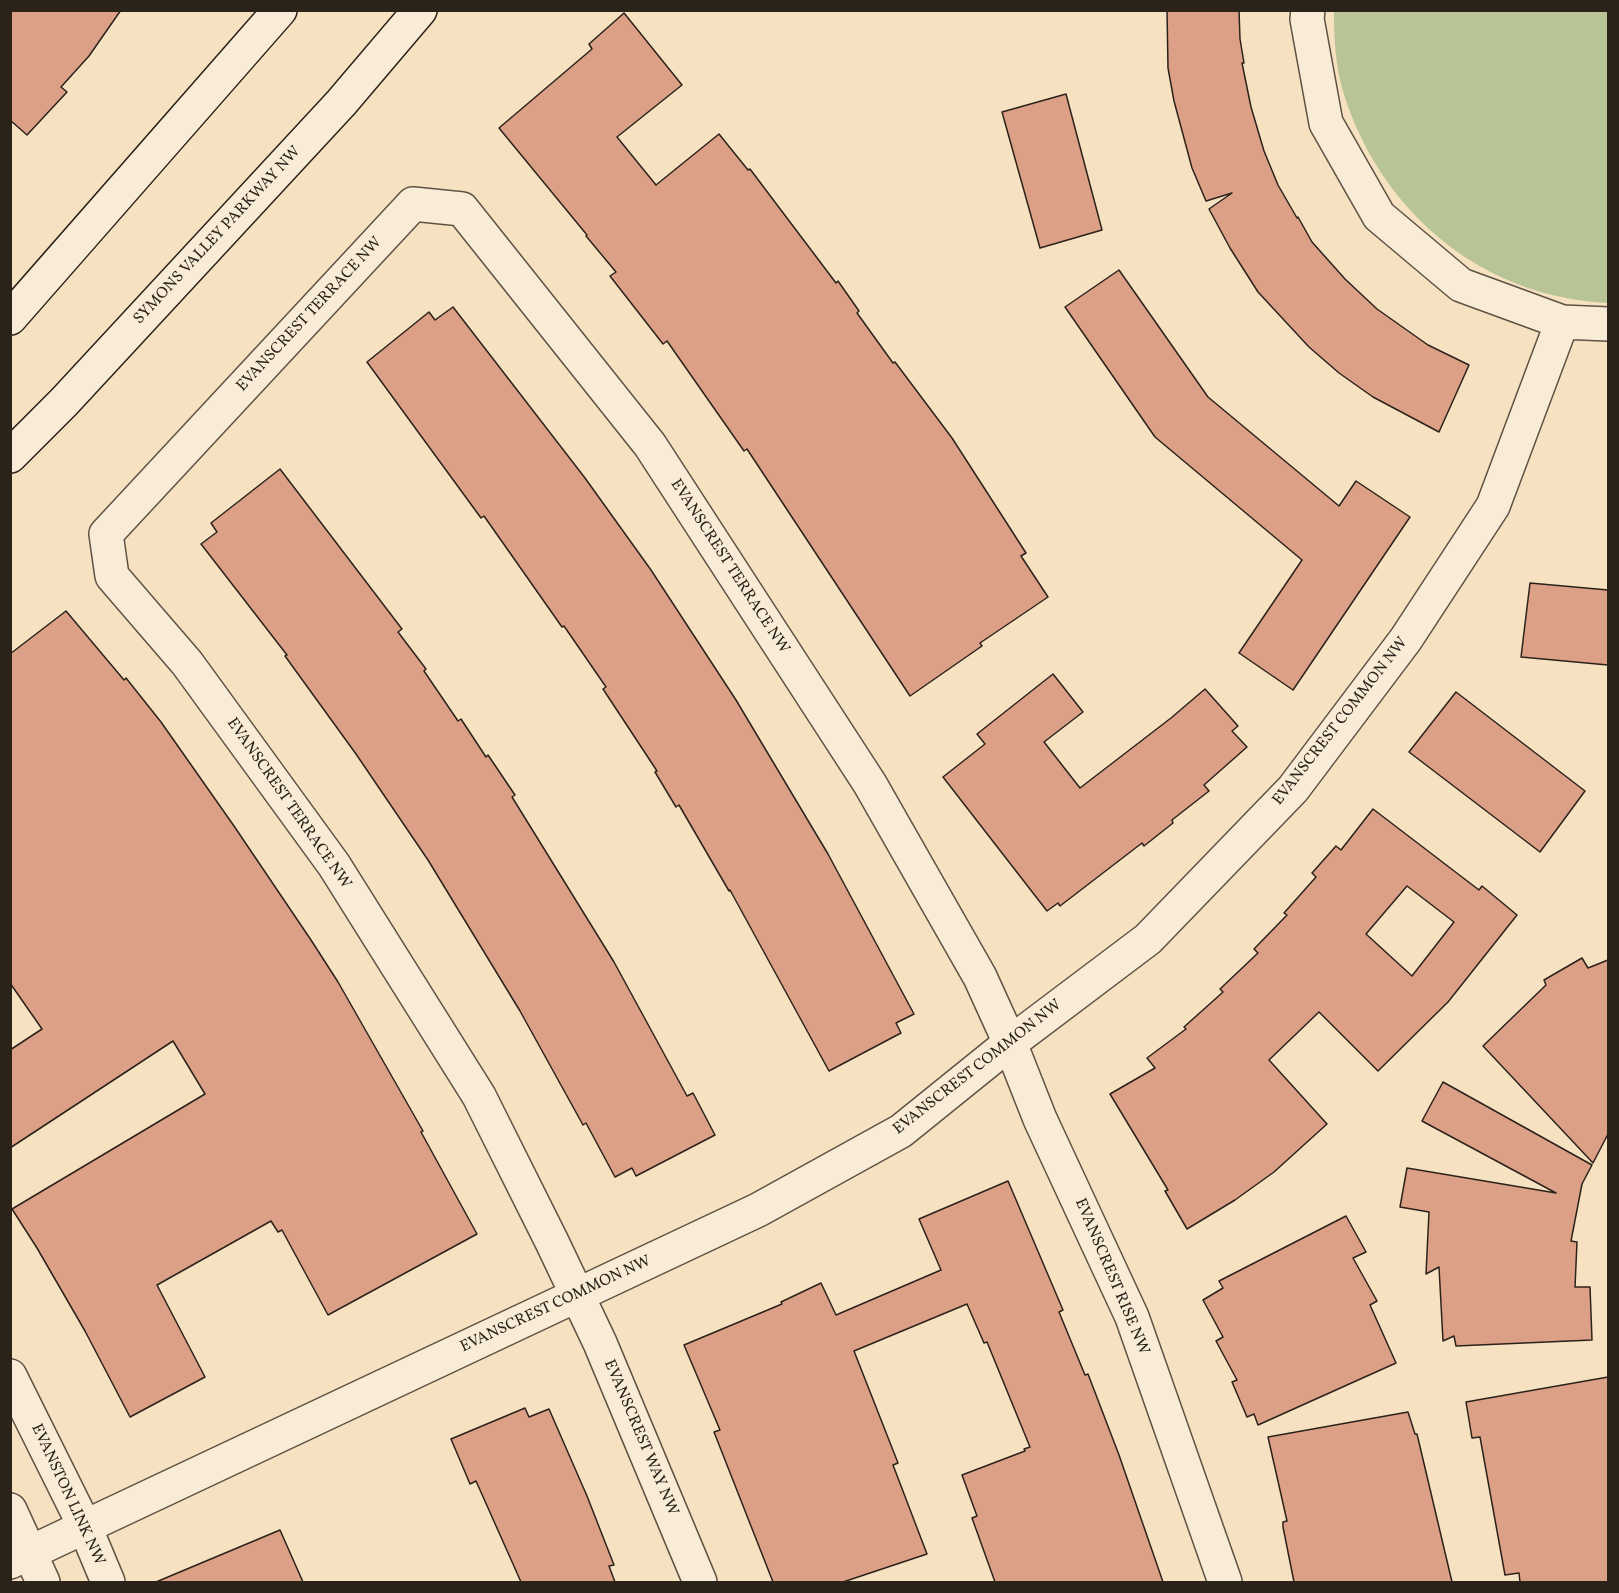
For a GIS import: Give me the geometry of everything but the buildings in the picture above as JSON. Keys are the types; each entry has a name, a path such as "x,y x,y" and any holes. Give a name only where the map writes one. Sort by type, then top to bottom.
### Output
{"street":[{"path":"10,318 280,10"},
{"name":"SYMONS VALLEY PARKWAY NW","path":"10,456 73,394 333,112 420,10"},
{"path":"1308,10 1307,19 1326,123 1379,216 1461,285 1562,322 1608,324"},
{"name":"EVANSCREST TERRACE NW","path":"577,1296 479,1096 334,865 187,663 112,576 106,534 413,204 462,209 650,445 870,784 980,977 1010,1043"},
{"name":"EVANSCREST COMMON NW","path":"45,1553 758,1210 901,1131 1010,1043 1148,939 1300,780 1406,639 1492,506 1562,322"},
{"name":"EVANSCREST RISE NW","path":"1010,1043 1040,1119 1132,1317 1225,1582"},
{"name":"EVANSCREST WAY NW","path":"577,1296 632,1416 700,1582"},
{"name":"EVANSTON LINK NW","path":"10,1376 45,1553"},
{"name":"EVANSTON LINK NW","path":"10,1510 45,1553 108,1582"}],"green space":[{"path":"1334,11 1608,11 1608,303 1561,297 1518,284 1477,265 1440,239 1408,208 1381,172 1359,132 1342,88 1335,49"}]}
